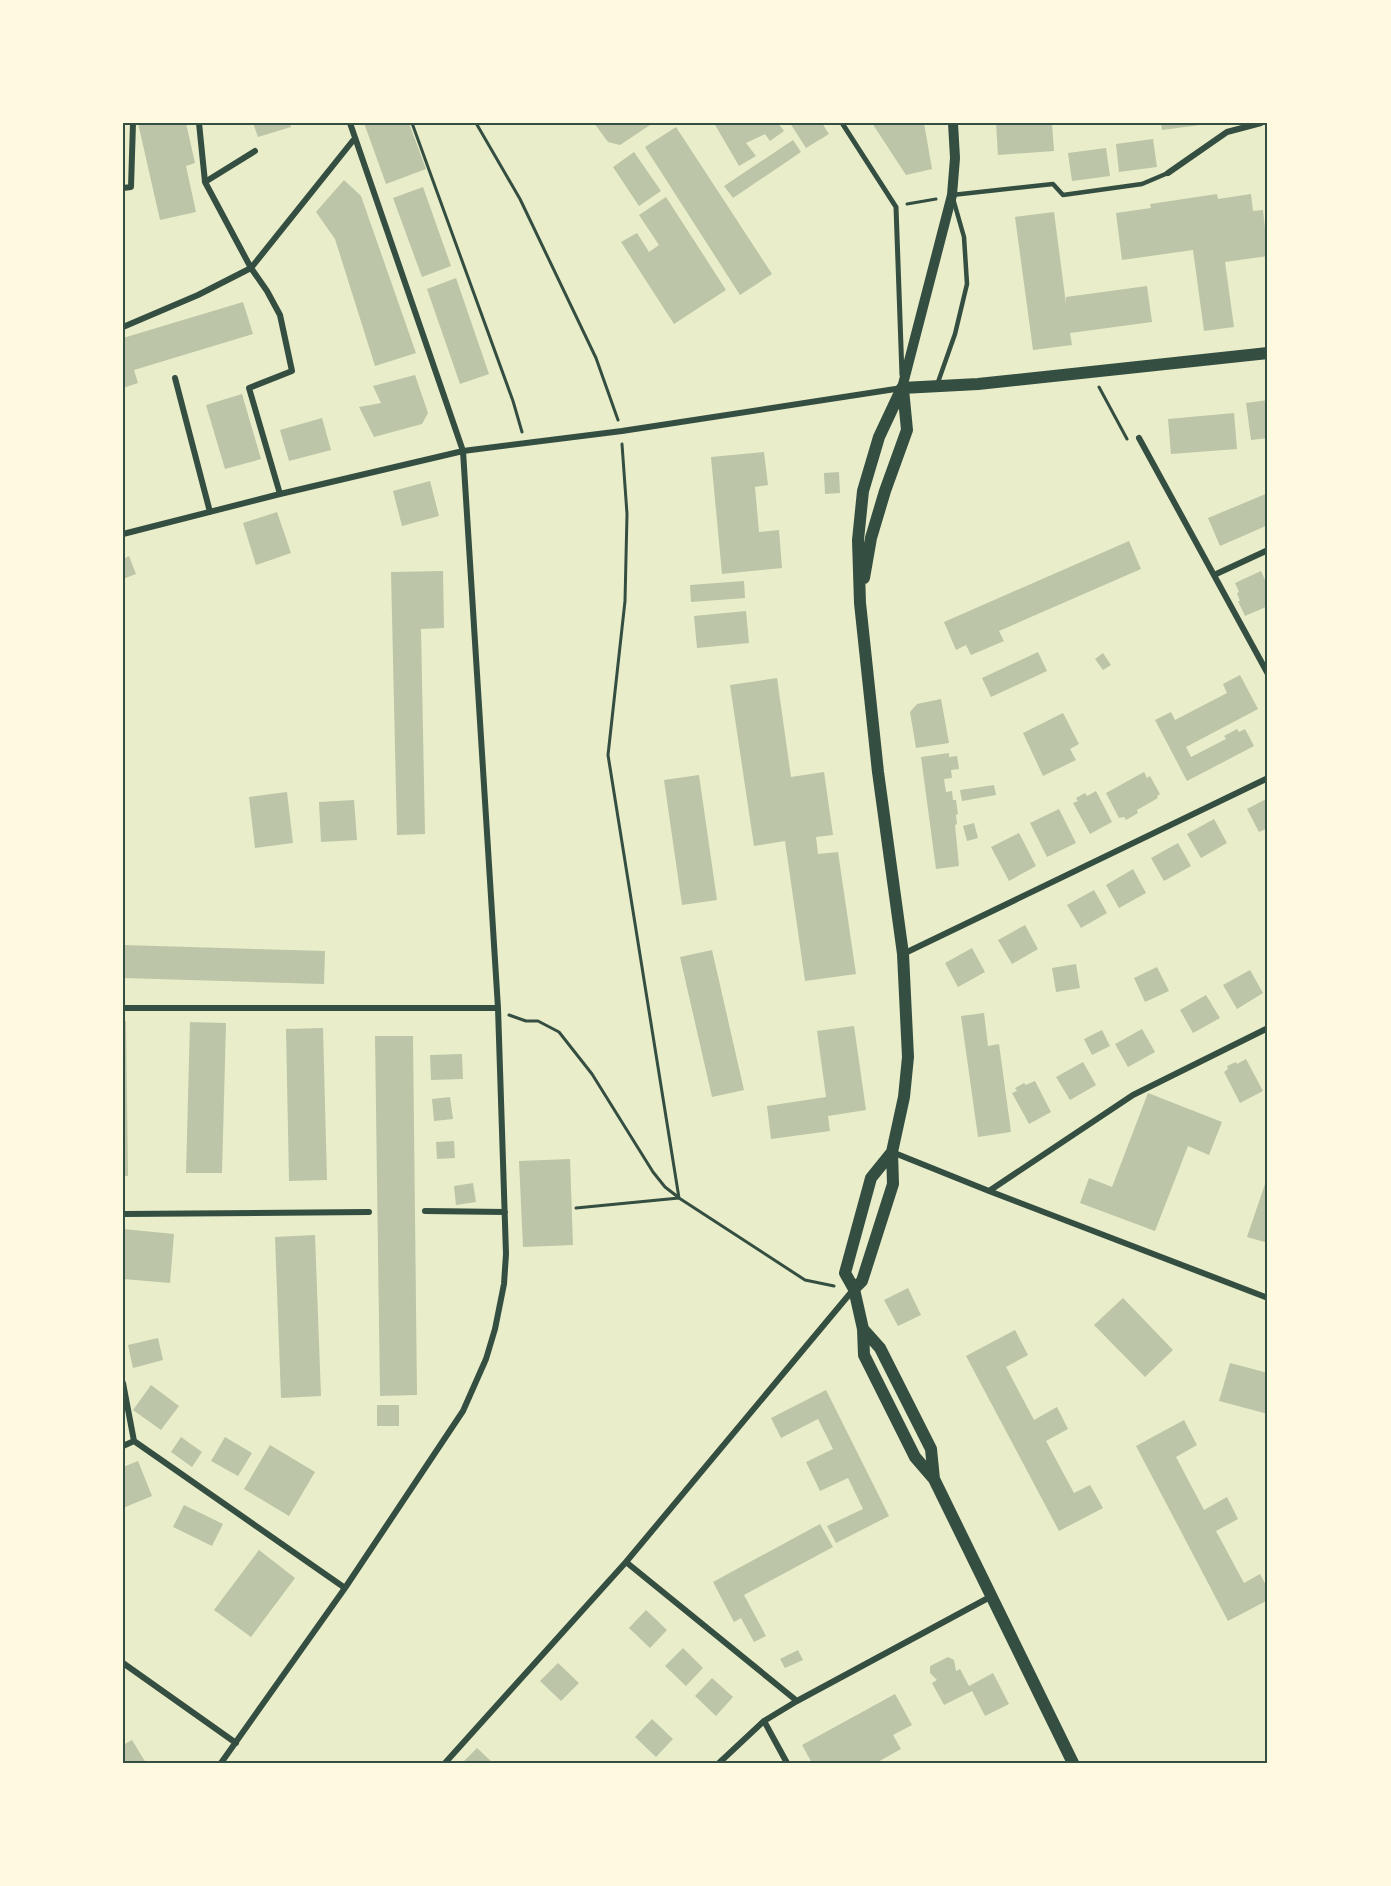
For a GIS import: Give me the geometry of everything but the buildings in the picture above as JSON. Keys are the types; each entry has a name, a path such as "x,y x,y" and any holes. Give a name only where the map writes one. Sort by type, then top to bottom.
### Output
{"main road":[{"path":"902,388 978,384 1268,353"},
{"path":"854,1289 862,1281 893,1184 892,1152 904,1097 908,1057 903,954 878,771 860,603 858,540 863,491 879,437 902,388"},
{"path":"860,603 871,538 907,430 902,388"},
{"path":"892,1152 871,1178 845,1273 854,1289 863,1329 880,1348 931,1449 934,1479 1073,1763"}],"street":[{"path":"123,188 131,187 133,123"},
{"path":"199,123 206,182 251,268 280,315 292,371 249,388 280,494"},
{"path":"221,1763 345,1588 464,1411 486,1359 504,1284 505,1212 498,1008 463,451 350,123"},
{"path":"842,123 896,207 902,388"},
{"path":"902,388 952,195 955,158 953,123"},
{"path":"1168,173 1227,132 1261,123"},
{"path":"123,327 198,295 251,268 356,138"},
{"path":"206,182 255,151"},
{"path":"175,378 210,512"},
{"path":"123,534 463,451 622,431 902,388"},
{"path":"1139,438 1268,674"},
{"path":"1214,575 1268,550"},
{"path":"903,954 1268,778"},
{"path":"123,1008 498,1008"},
{"path":"989,1191 1133,1095 1268,1028"},
{"path":"892,1152 1268,1298"},
{"path":"426,1211 505,1212"},
{"path":"123,1214 369,1212"},
{"path":"445,1763 626,1562 854,1289"},
{"path":"123,1383 134,1442 345,1588"},
{"path":"123,1446 134,1442"},
{"path":"626,1562 797,1701"},
{"path":"719,1763 764,1721 990,1597"},
{"path":"123,1663 236,1743"},
{"path":"764,1721 787,1763"}],"lane":[{"path":"937,386 955,334 967,284 964,237 952,195 1053,184 1063,195 1142,184 1168,173"}],"path":[{"path":"412,123 513,401 525,443"},
{"path":"476,123 520,199 596,358 622,431 627,514 624,601 608,755 679,1198"},
{"path":"896,207 952,195"},
{"path":"1090,372 1129,444 1139,438"},
{"path":"498,1008 513,1017 538,1021 559,1032 592,1074 653,1172 665,1187 805,1280 854,1289"},
{"path":"576,1208 679,1198"}]}
